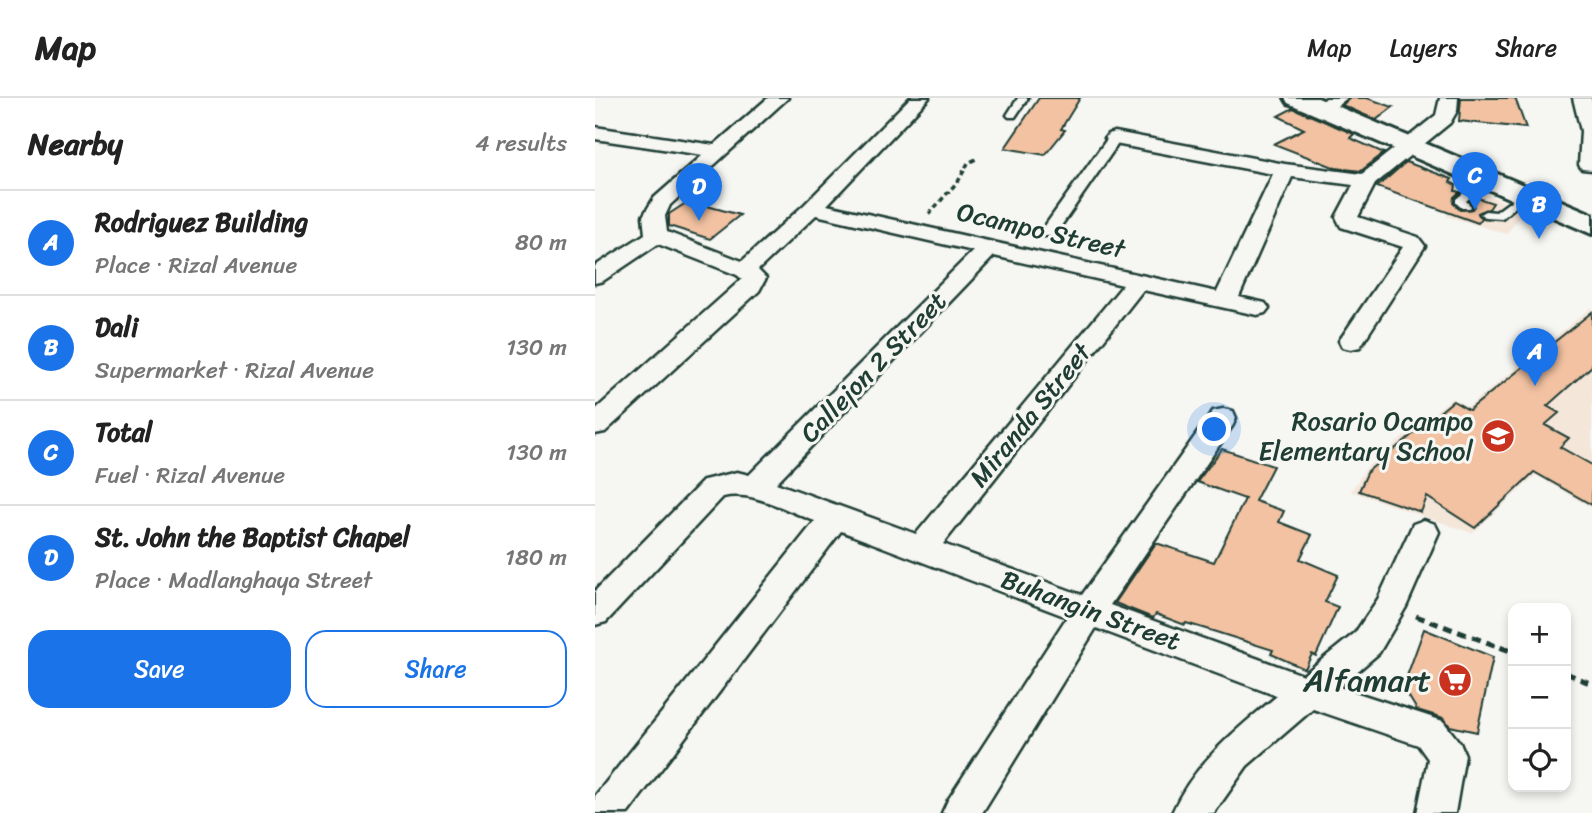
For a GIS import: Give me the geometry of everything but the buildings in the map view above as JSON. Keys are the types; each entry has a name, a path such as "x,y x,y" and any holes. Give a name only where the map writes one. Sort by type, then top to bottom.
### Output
{"main road":[{"path":"1297,98 1330,104 1410,146 1592,225"}],"street":[{"path":"656,236 655,216 661,202 779,98"},
{"path":"745,270 812,208 920,98"},
{"path":"1351,341 1414,247 1410,242 1349,222 1347,217 1366,181 1443,119 1448,111 1449,98"},
{"path":"1582,98 1590,131 1589,166"},
{"path":"595,133 717,151"},
{"path":"1048,233 1115,138 1285,170 1366,181"},
{"path":"1225,300 1285,170"},
{"name":"Ocampo Street","path":"812,208 1257,308"},
{"path":"595,425 751,286 754,278 745,270 656,236"},
{"path":"595,276 656,236"},
{"name":"Callejon 2 Street","path":"746,485 990,247"},
{"name":"Miranda Street","path":"922,548 1138,281"},
{"path":"961,813 1090,609 1223,418"},
{"path":"595,612 714,488 746,485"},
{"name":"Buhangin Street","path":"746,485 1090,609 1307,692 1430,733 1441,743 1447,755 1436,813"},
{"path":"605,813 835,517"},
{"path":"1191,813 1234,754 1367,643 1390,607 1424,532"}],"lane":[{"path":"1012,115 1023,98"},
{"path":"1466,206 1460,204 1460,201 1485,179"},
{"path":"1485,214 1499,216 1523,195"}],"path":[{"path":"914,230 959,180 968,163 976,159"},
{"path":"1390,607 1508,650"},
{"path":"1571,675 1592,684"}],"shaded area":[{"path":"1470,187 1523,211 1507,234 1446,216"},
{"name":"Rosario Ocampo Elementary School","path":"1592,307 1592,508 1536,475 1472,533 1351,491 1368,466 1452,398 1468,407"}],"place":[{"name":"Total","path":"1475,210"},
{"name":"St. John the Baptist Chapel","path":"699,221"},
{"name":"Dali","path":"1539,239"},
{"name":"Rodriguez Building","path":"1535,386"},
{"name":"Rosario Ocampo Elementary School","path":"1498,436"},
{"name":"Alfamart","path":"1455,680"}]}
